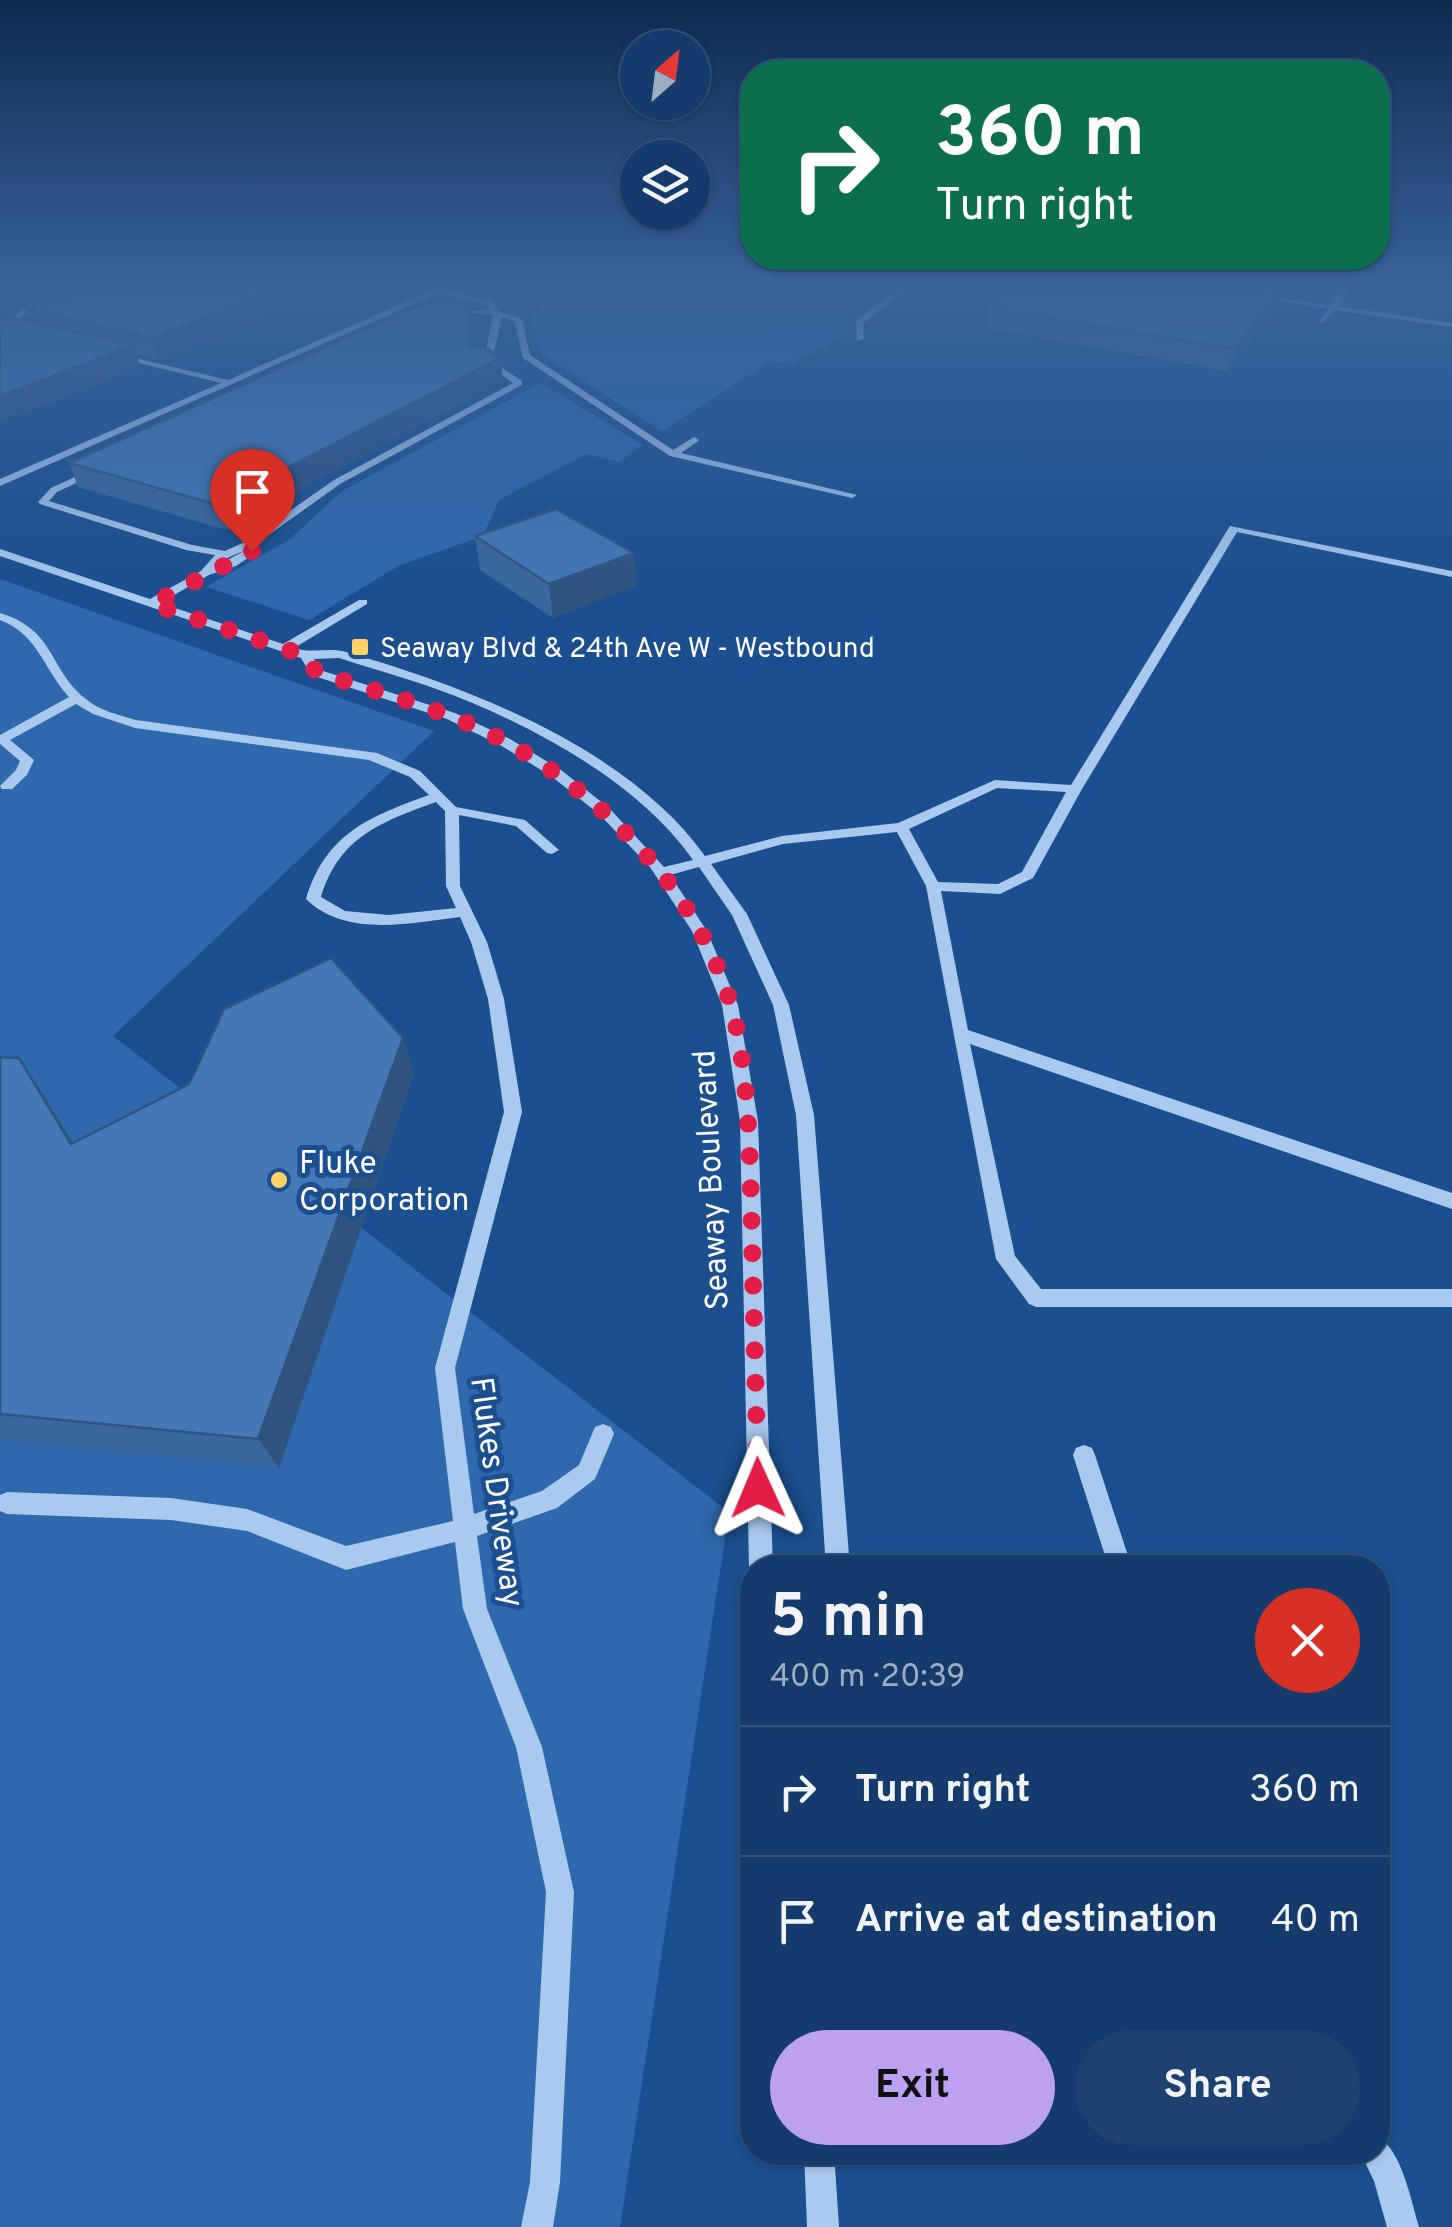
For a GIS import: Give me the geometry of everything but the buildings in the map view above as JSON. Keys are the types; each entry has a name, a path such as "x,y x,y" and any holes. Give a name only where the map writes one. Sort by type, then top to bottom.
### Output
{"street":[{"path":"0,483 217,387"},
{"path":"152,604 205,573 226,554 251,543 337,482 512,387"},
{"path":"572,387 673,454 852,495"},
{"path":"673,454 694,440"},
{"path":"102,468 54,490 43,502 190,548 226,554"},
{"path":"932,886 1000,889 1028,875 1075,789 1234,528 1450,573 1452,557"},
{"path":"205,573 232,564 252,551 251,543"},
{"name":"Seaway Boulevard","path":"0,552 306,656 340,654 474,699 585,755 636,793 688,842 739,914 780,1005 805,1115 837,1555"},
{"path":"284,649 362,602"},
{"path":"0,616 34,632 77,698 102,713 135,724 372,756 415,774 452,810 520,823 552,850"},
{"name":"Seaway Boulevard","path":"306,656 316,672 451,716 509,744 604,811 661,873 699,931 730,1005 749,1121 761,1555"},
{"path":"7,786 22,772 27,760 1,740 77,698"},
{"path":"661,873 782,840 901,827 995,784 1075,789"},
{"path":"438,796 375,820 340,845 318,873 313,899 342,916 389,920 465,912"},
{"name":"Flukes Driveway","path":"452,810 453,886 496,999 513,1112 445,1368 475,1609 529,1747 560,1892 545,2182 537,2227"},
{"path":"901,827 932,886 1006,1259 1036,1298 1452,1298"},
{"path":"960,1034 1452,1201"},
{"path":"8,1502 171,1509 247,1520 346,1558 464,1529 549,1500 587,1472 604,1434"},
{"path":"1084,1455 1117,1555"},
{"path":"820,2165 822,2227"},
{"path":"1382,2165 1402,2227"}],"shaded area":[{"path":"534,387 547,387 643,445 619,462 586,454 499,500 483,536 400,565 309,620 206,587 289,540 342,491"},
{"path":"593,387 731,387 662,431"},
{"path":"0,579 434,731 113,1036 729,1512 620,2227 0,2227"}],"place":[{"name":"Seaway Blvd & 24th Ave W - Westbound","path":"360,647"},
{"name":"Fluke Corporation","path":"279,1180"}],"route":[{"path":"252,551 152,604 306,656 316,672 451,716 506,742 556,773 604,811 655,864 699,931 730,1005 749,1121 758,1488"}]}
